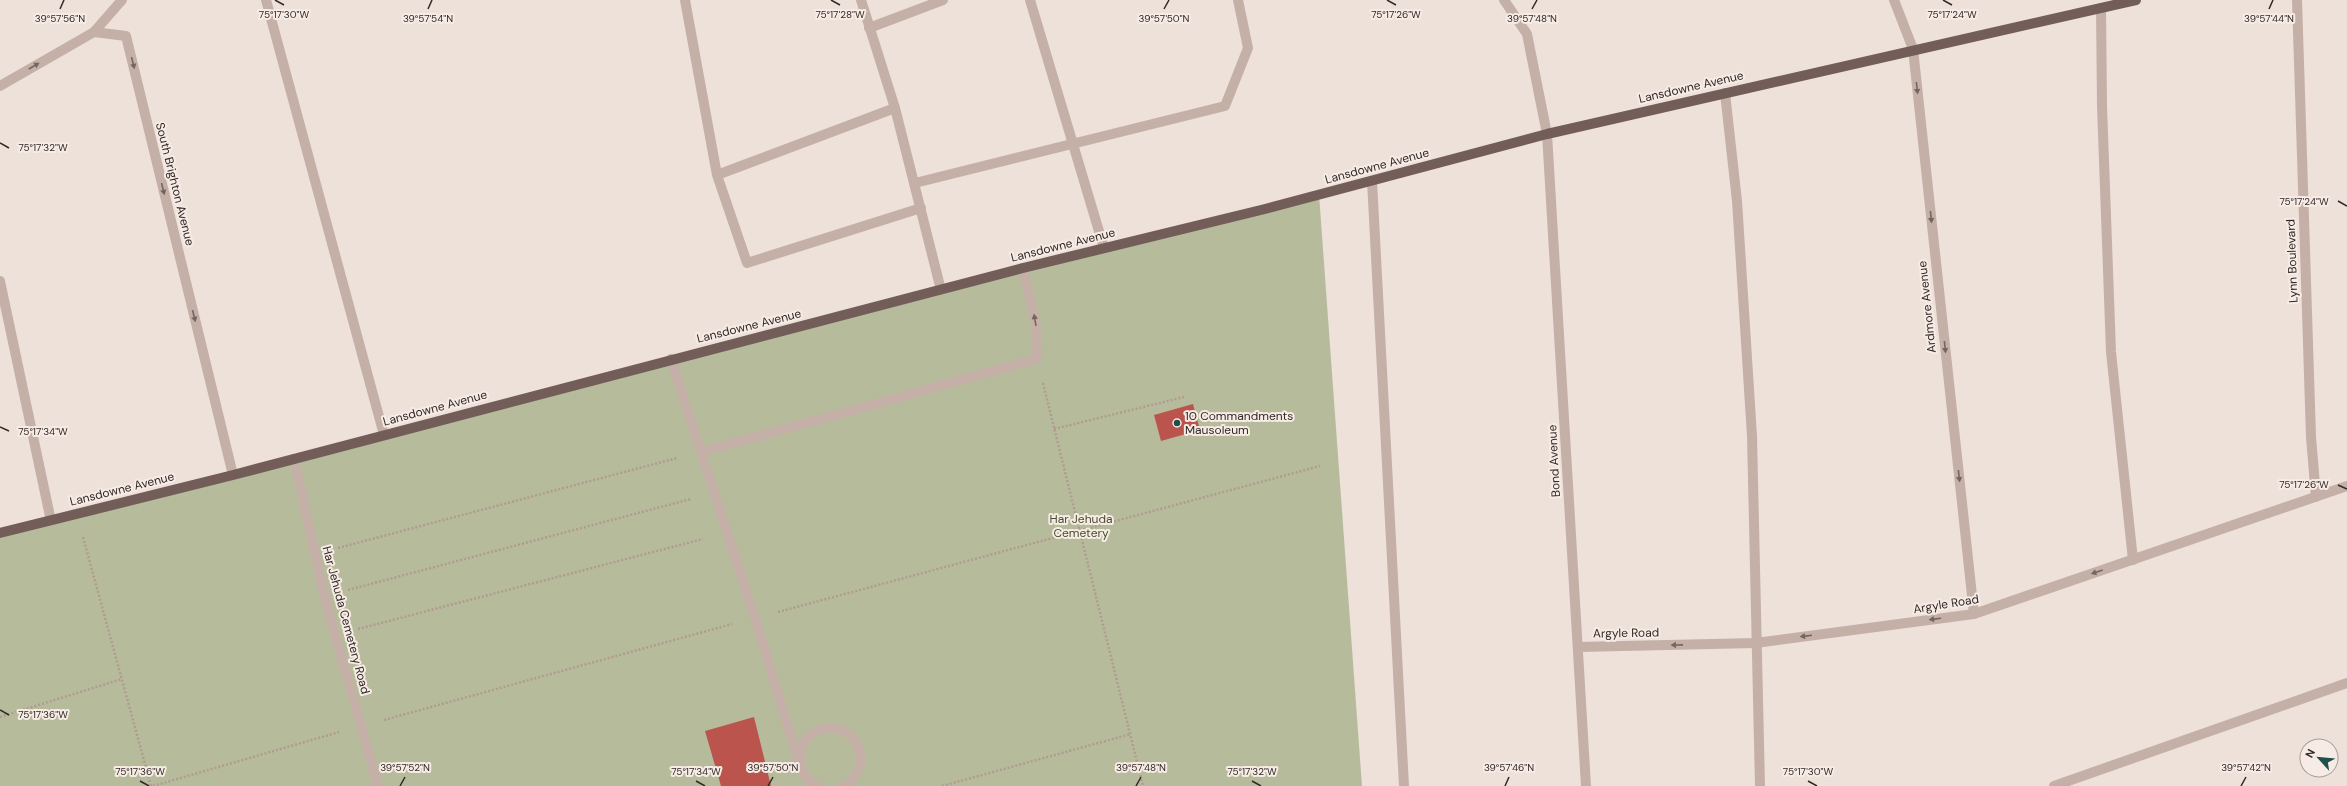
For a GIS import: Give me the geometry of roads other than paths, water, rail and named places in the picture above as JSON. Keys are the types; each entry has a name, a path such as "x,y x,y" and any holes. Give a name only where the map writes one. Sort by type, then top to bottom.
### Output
{"main road":[{"name":"Lansdowne Avenue","path":"0,534 233,475 1023,268 1372,181 1547,134 2136,0"}],"street":[{"path":"0,86 94,32 122,0"},
{"path":"266,0 384,435"},
{"path":"685,0 717,175 747,263 921,208"},
{"path":"861,0 895,108 941,290"},
{"path":"869,28 943,0"},
{"path":"1030,0 1104,248"},
{"path":"915,184 1225,106 1248,48 1238,0"},
{"name":"Bond Avenue","path":"1504,0 1527,34 1547,134 1586,786"},
{"name":"Ardmore Avenue","path":"1894,0 1913,50 1974,614"},
{"name":"Lynn Boulevard","path":"2297,0 2310,429 2316,497"},
{"path":"2101,8 2102,106 2111,352 2133,560"},
{"name":"South Brighton Avenue","path":"94,32 126,36 233,475"},
{"path":"1725,93 1737,201 1752,436 1760,786"},
{"path":"717,175 895,108"},
{"path":"1372,181 1404,786"},
{"path":"701,452 1037,359 1036,326 1023,268"},
{"path":"0,281 51,521"},
{"path":"671,360 727,532 800,766 804,776 817,786"},
{"name":"Har Jehuda Cemetery Road","path":"294,459 335,635 378,786"},
{"name":"Argyle Road","path":"1578,647 1756,643 1974,614 2347,486"},
{"path":"2054,786 2347,683"},
{"path":"800,766 799,755 808,737 825,728 844,731 852,737 861,754 858,773 844,786"}],"place":[{"name":"10 Commandments Mausoleum","path":"1177,423"}],"park label":[{"name":"Har Jehuda Cemetery","path":"1081,526"}]}
